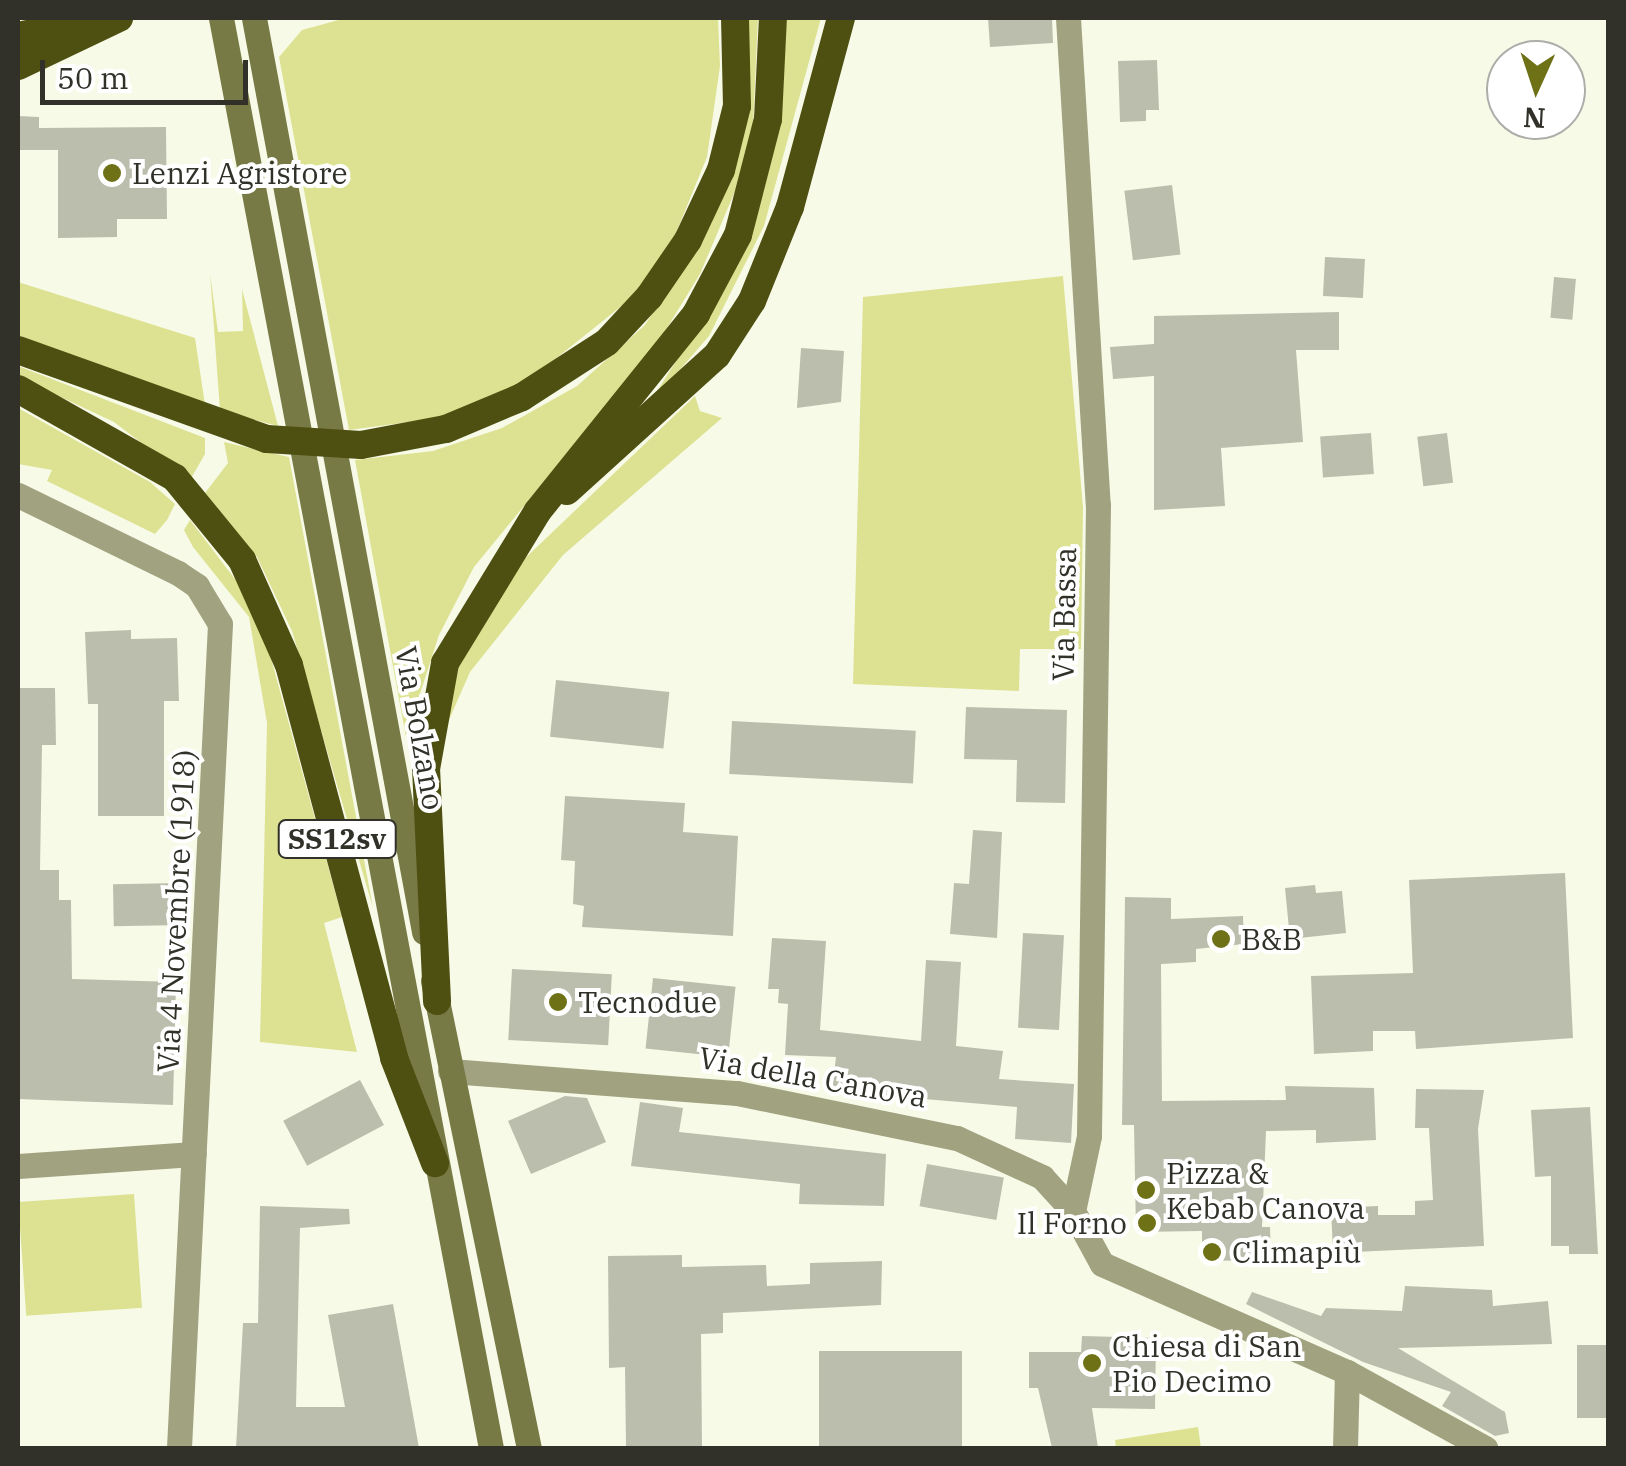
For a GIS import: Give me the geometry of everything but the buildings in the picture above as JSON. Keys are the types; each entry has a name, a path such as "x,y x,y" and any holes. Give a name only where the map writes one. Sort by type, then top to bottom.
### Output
{"highway":[{"path":"18,36 108,18"},
{"path":"18,66 119,18"},
{"path":"18,350 267,439 361,445 446,430 522,397 594,352 648,297 688,240 722,170 737,106 735,18"},
{"name":"SS12sv","path":"437,1001 426,804 433,703 460,630 537,512 696,314 738,235 768,120 773,18"},
{"name":"SS12sv","path":"537,512 650,422 716,355 752,301 790,207 822,65 840,18"},
{"name":"SS12sv","path":"18,390 174,478 242,560 289,665 394,1058 435,1163"}],"main road":[{"path":"221,18 491,1448"},
{"name":"Via Bolzano","path":"254,18 450,1071 528,1448"}],"street":[{"name":"Via Bassa","path":"1068,18 1098,506 1088,1136 1073,1211"},
{"name":"Via 4 Novembre (1918)","path":"18,494 178,573 197,586 220,624 178,1448"},
{"name":"Via della Canova","path":"450,1071 623,1080 870,1115 1024,1164 1073,1211 1102,1264 1348,1372 1485,1448"},
{"path":"18,1166 194,1154"},
{"path":"1344,1448 1348,1372"}],"green space":[{"path":"346,18 718,18 720,66 707,157 671,245 634,296 524,384 447,417 349,430 279,57 302,30"},
{"path":"746,18 758,18 753,126 744,170 700,274 659,341 474,567 439,635 406,737 355,460 433,451 502,428 577,386 645,325 712,221"},
{"path":"787,18 821,18 764,226 709,336 645,410 687,344 774,148"},
{"path":"210,273 218,332 243,331 242,289 278,426 220,411"},
{"path":"1063,276 1083,507 1081,649 1020,649 1019,691 853,684 863,297"},
{"path":"18,282 195,338 205,405 18,336"},
{"path":"18,366 205,438 205,454 190,480 114,422 18,377"},
{"path":"695,396 700,411 722,418 563,555 470,672 441,738 460,661 517,566"},
{"path":"18,408 150,482 175,504 167,520 155,534 47,481 52,470 18,464"},
{"path":"224,442 289,457 373,908 292,631 257,557 205,493 228,463"},
{"path":"190,520 238,583 269,651 342,917 324,923 357,1052 260,1042 267,723 249,617 193,547 184,530"},
{"path":"134,1194 142,1308 26,1316 18,1202"},
{"path":"1198,1427 1201,1448 1116,1448 1115,1440"}],"place":[{"name":"Lenzi Agristore","path":"112,173"},
{"name":"B&B","path":"1221,939"},
{"name":"Tecnodue","path":"558,1002"},
{"name":"Pizza & Kebab Canova","path":"1146,1190"},
{"name":"Il Forno","path":"1147,1223"},
{"name":"Climapiù","path":"1212,1252"},
{"name":"Chiesa di San Pio Decimo","path":"1092,1363"}]}
